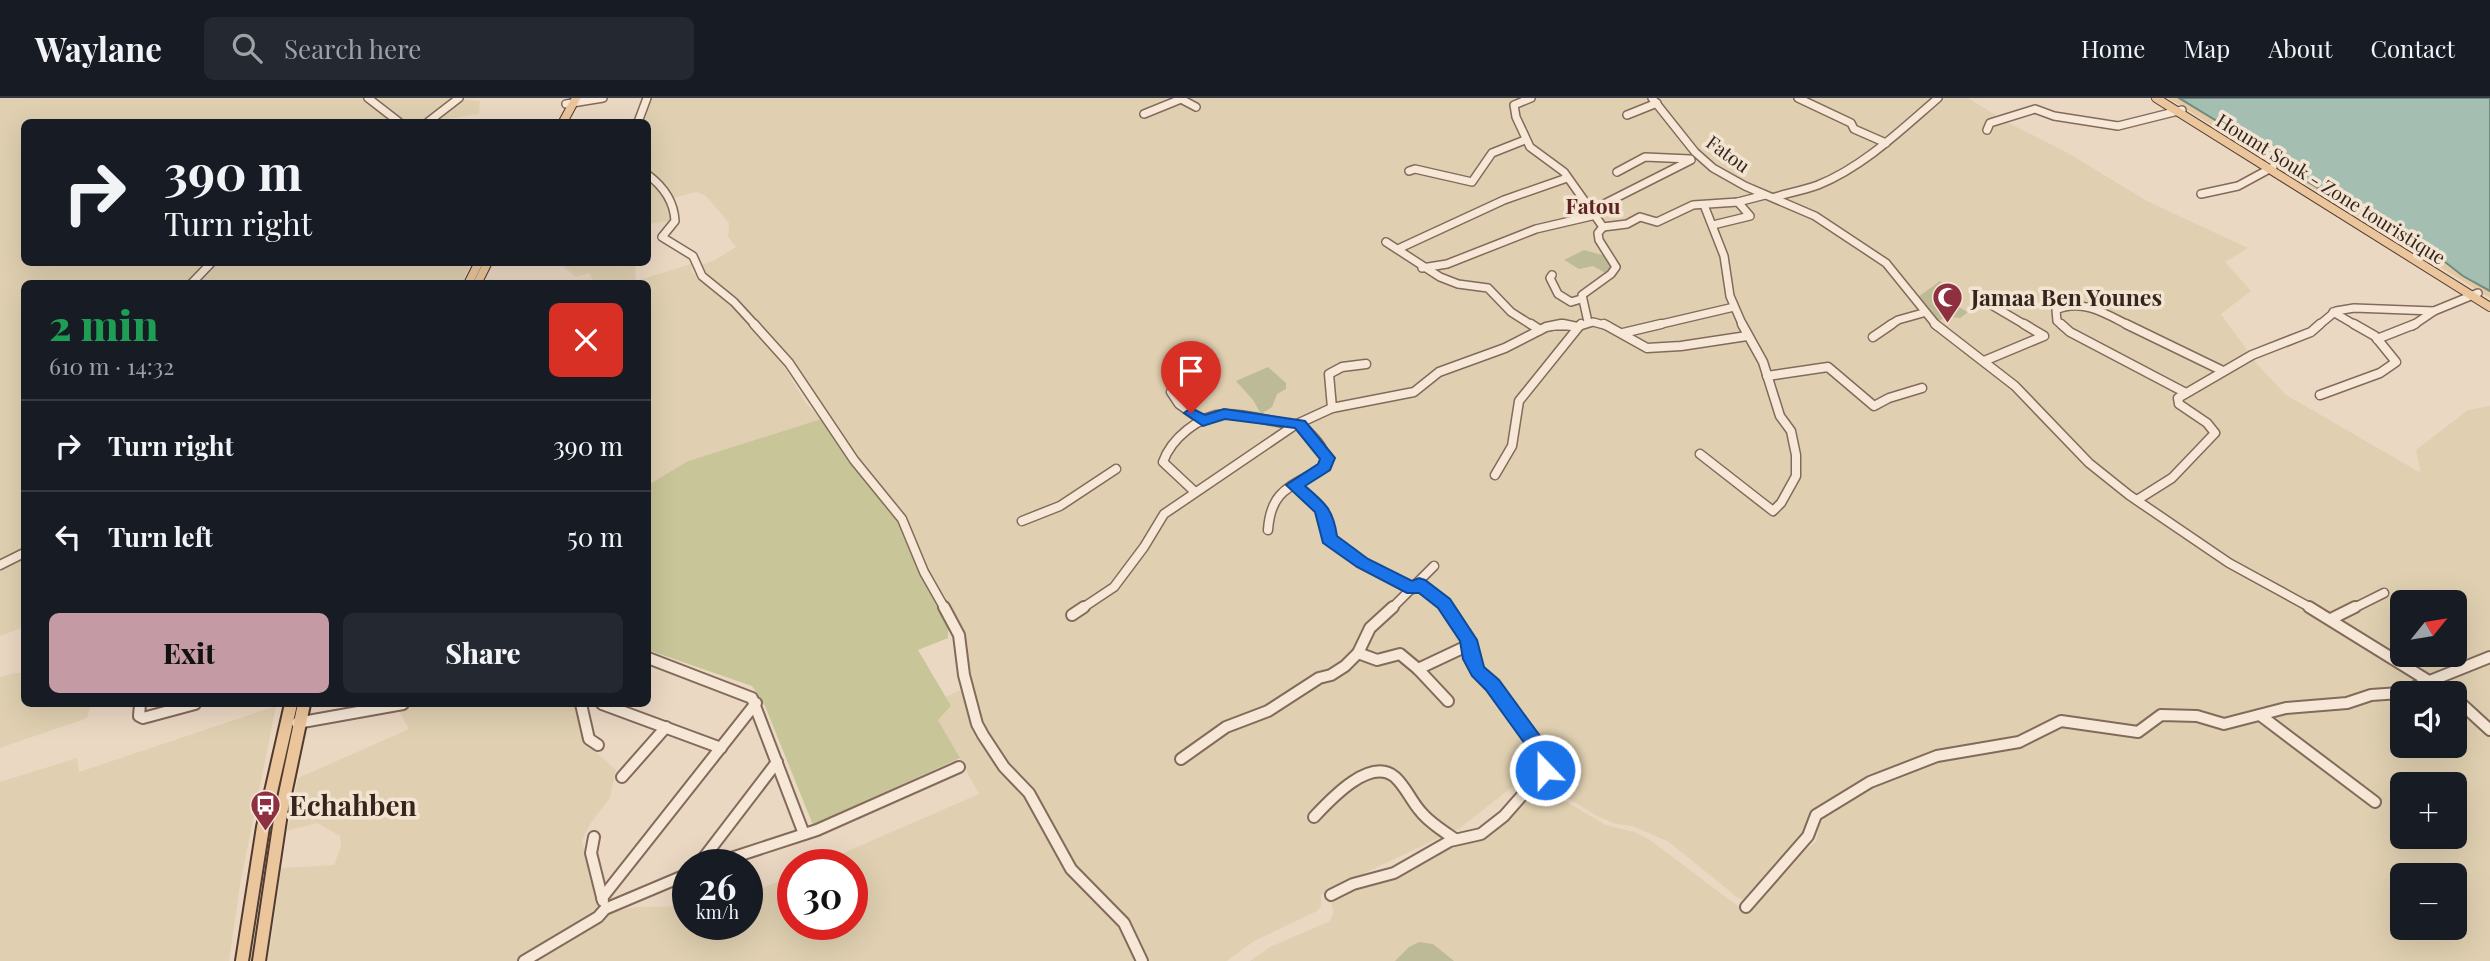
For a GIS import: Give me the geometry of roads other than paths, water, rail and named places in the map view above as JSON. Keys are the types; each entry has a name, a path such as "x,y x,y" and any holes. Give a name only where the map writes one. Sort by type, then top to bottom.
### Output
{"main road":[{"name":"Houmt Souk - Zone touristique","path":"2156,98 2475,295 2490,307"},
{"path":"2164,98 2179,110"},
{"path":"558,119 571,101"},
{"path":"564,119 571,101"},
{"path":"2475,295 2490,301"},
{"path":"259,961 292,724 291,707"},
{"path":"242,961 258,858 292,724 302,707"},
{"path":"258,858 274,853"}],"street":[{"path":"368,98 395,119"},
{"path":"432,119 459,98"},
{"path":"571,101 603,98"},
{"path":"639,119 647,98"},
{"path":"1530,98 1514,100 1514,110 1525,141 1533,151 1564,172 1603,227"},
{"path":"1798,98 1851,123 1854,129 1886,143"},
{"path":"1588,322 1581,299 1584,292 1611,274 1616,267 1599,240 1598,233 1603,227 1627,224 1640,217 1657,222 1693,205 1738,202 1827,181 1886,143 1938,98"},
{"path":"1144,114 1180,99 1196,107"},
{"path":"1627,114 1654,101"},
{"name":"Fatou","path":"1654,101 1693,156 1723,174 1831,225 1886,263 1905,283 1923,313"},
{"path":"1987,130 1990,123 2035,109 2054,116 2118,126 2179,110"},
{"path":"1409,170 1415,169 1472,182 1480,164 1492,152 1525,141"},
{"path":"1618,172 1630,162 1648,155 1673,160 1693,156"},
{"path":"1422,268 1447,264 1536,229 1594,212 1693,156"},
{"path":"2201,194 2240,185 2255,173 2271,168"},
{"path":"651,178 666,192 673,205 675,221 662,237 693,256 702,276 734,302 789,363 854,460 902,519 924,572 959,635 964,675 983,735 1004,767 1029,793 1071,869 1124,923 1142,961"},
{"path":"1400,248 1504,200 1567,178"},
{"path":"1713,225 1750,216 1738,202"},
{"path":"1700,454 1773,511 1781,503 1796,477 1797,454 1791,431 1780,416 1763,362 1734,307 1727,284 1724,256 1704,205"},
{"path":"1386,242 1400,248 1422,268 1439,278 1460,285 1488,288 1511,312 1540,330"},
{"path":"195,280 208,266"},
{"path":"1552,275 1550,278 1558,294 1571,302 1581,299"},
{"path":"2377,339 2409,328 2434,311 2475,295"},
{"path":"1984,361 2044,336 1993,306 2004,297"},
{"path":"2186,393 2061,326 2056,318 2056,310 2069,304 2095,309 2223,371"},
{"path":"1623,333 1734,307"},
{"path":"2137,500 2172,478 2215,433 2207,423 2179,404 2178,398 2252,355 2311,332 2333,312 2354,308 2434,311"},
{"path":"2320,395 2380,373 2394,365 2396,359 2377,339 2333,312"},
{"path":"1873,337 1898,320 1923,313 2029,399 2089,463 2137,500 2229,563 2331,619 2430,681 2490,657"},
{"path":"1495,474 1512,446 1518,401 1577,327 1588,322 1602,324 1648,348 1747,336"},
{"path":"1072,615 1114,587 1144,547 1156,522 1195,492 1297,424 1332,408 1410,394 1419,390 1439,372 1505,348 1557,324 1577,327"},
{"path":"1332,408 1329,374 1342,367 1366,364"},
{"path":"1767,376 1828,367 1874,406 1889,398 1922,388"},
{"path":"1171,392 1179,404 1203,421"},
{"path":"1195,492 1163,462 1171,445 1203,421 1224,414 1297,424 1328,458 1324,467 1294,485 1271,506 1268,530"},
{"path":"1022,522 1050,513 1116,469"},
{"path":"1294,485 1321,509 1326,517 1329,539 1362,563 1416,587 1450,611 1451,617 1465,635 1478,671 1507,703 1542,752 1548,766 1491,827 1481,834 1455,839 1394,873 1353,884 1331,895"},
{"path":"0,565 21,554"},
{"path":"1181,759 1226,727 1268,711 1319,678 1331,675 1357,653 1370,628 1416,587 1434,566"},
{"path":"2331,619 2384,593"},
{"path":"1418,668 1469,645"},
{"path":"1357,653 1377,660 1400,654 1418,668 1448,701"},
{"path":"651,659 748,696 756,703 804,834"},
{"path":"1746,907 1808,836 1816,815 1870,782 1937,756 2019,742 2061,721 2138,732 2161,715 2197,716 2224,723 2286,708 2347,703 2371,695 2390,694"},
{"path":"524,961 598,916 604,903 756,703"},
{"path":"140,707 139,716 143,718 184,707"},
{"path":"292,724 386,707"},
{"path":"582,707 589,738 598,745"},
{"path":"610,707 721,748"},
{"path":"2467,709 2490,730"},
{"path":"2260,715 2375,802"},
{"path":"622,776 666,727"},
{"path":"710,849 777,762"},
{"path":"758,849 804,834 959,767"},
{"path":"1314,817 1345,786 1381,771 1389,773 1432,823 1455,839"},
{"path":"594,837 591,853 604,903"},
{"path":"604,903 672,880"}],"place":[{"name":"Jamaa Ben Younes","path":"1948,325"},
{"name":"Echahben","path":"266,833"}],"district":[{"name":"Fatou","path":"1593,207"}]}
